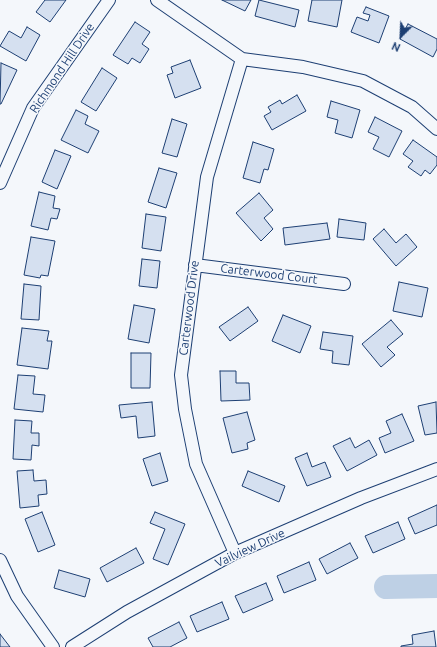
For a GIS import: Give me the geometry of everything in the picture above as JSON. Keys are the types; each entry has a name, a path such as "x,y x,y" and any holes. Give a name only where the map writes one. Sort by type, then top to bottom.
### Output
{"street":[{"name":"Richmond Hill Drive","path":"0,182 32,108 109,0"},
{"path":"157,0 242,59 304,67 362,81 412,107 437,129"},
{"name":"Carterwood Drive","path":"235,553 196,464 185,409 181,375 207,177 242,59"},
{"name":"Carterwood Court","path":"195,265 344,284"},
{"name":"Vailview Drive","path":"72,647 126,612 235,553 360,498 437,469"},
{"path":"0,560 17,596 53,647"}],"building":[{"path":"45,0 66,0 50,22 36,12"},
{"path":"222,0 251,0 245,11"},
{"path":"259,0 299,10 295,27 255,16"},
{"path":"312,0 342,0 337,27 308,21"},
{"path":"366,7 389,16 379,43 351,32 357,17 368,21 370,15 363,13"},
{"path":"135,22 150,32 142,44 149,49 140,63 132,58 128,64 113,55"},
{"path":"408,24 437,39 437,49 433,57 400,39"},
{"path":"27,27 40,35 26,61 0,46 9,31 21,38"},
{"path":"190,60 201,88 175,98 167,75 173,73 171,67"},
{"path":"1,63 17,70 0,104"},
{"path":"102,68 117,78 96,111 81,102"},
{"path":"297,95 306,111 272,130 264,116 271,112 268,107 280,100 282,104"},
{"path":"331,101 360,110 352,138 335,133 338,120 327,117"},
{"path":"76,110 88,116 85,124 99,131 88,153 61,140"},
{"path":"375,117 402,131 389,157 373,149 379,137 368,132"},
{"path":"172,119 187,124 177,157 162,153"},
{"path":"413,140 437,157 437,165 430,174 425,170 421,176 408,167 413,161 403,154"},
{"path":"253,142 274,149 268,170 264,169 260,183 243,178"},
{"path":"55,150 71,156 57,189 42,182"},
{"path":"159,168 177,173 166,208 148,202"},
{"path":"39,192 55,196 53,208 60,209 57,219 51,218 48,230 31,226"},
{"path":"259,193 273,210 264,218 273,229 261,241 236,213"},
{"path":"146,214 166,217 161,251 142,248"},
{"path":"339,219 366,223 364,240 337,237"},
{"path":"327,223 330,239 285,245 283,228"},
{"path":"384,229 396,243 406,234 417,247 396,266 373,239"},
{"path":"31,237 55,241 48,276 41,275 40,278 24,275"},
{"path":"142,259 160,261 157,288 139,286"},
{"path":"399,282 428,288 422,317 393,311"},
{"path":"24,284 41,286 39,320 21,319"},
{"path":"134,305 155,309 149,343 128,339"},
{"path":"248,307 258,321 230,341 219,327"},
{"path":"283,315 311,326 300,353 272,341"},
{"path":"391,320 403,334 387,347 395,355 381,367 362,344"},
{"path":"22,328 49,331 47,341 52,341 48,369 17,365"},
{"path":"323,332 353,336 349,365 332,363 333,351 320,349"},
{"path":"131,353 151,353 150,388 131,388"},
{"path":"220,371 236,371 236,383 249,383 250,400 221,401"},
{"path":"18,375 35,376 33,394 45,395 43,412 14,409"},
{"path":"152,402 155,436 138,438 136,416 121,418 119,405"},
{"path":"436,402 437,433 425,435 418,406"},
{"path":"247,412 255,440 247,443 248,449 232,453 223,418"},
{"path":"402,414 414,441 385,453 379,438 391,433 386,421"},
{"path":"15,420 32,421 31,433 39,433 39,446 32,445 31,460 13,459"},
{"path":"350,438 355,448 369,440 377,455 347,471 333,446"},
{"path":"160,453 168,481 152,486 143,459"},
{"path":"307,453 312,467 325,462 331,477 307,486 295,458"},
{"path":"33,470 34,481 46,480 47,494 38,495 39,506 20,508 17,471"},
{"path":"248,471 285,486 279,502 242,486"},
{"path":"437,505 437,525 415,534 408,518"},
{"path":"42,512 55,545 38,552 25,519"},
{"path":"155,512 185,524 168,565 153,559 165,529 150,523"},
{"path":"398,522 405,539 373,553 365,536"},
{"path":"350,543 358,558 327,574 319,559"},
{"path":"136,548 144,563 107,582 100,568"},
{"path":"309,562 316,580 284,593 277,576"},
{"path":"59,570 90,579 85,597 54,588"},
{"path":"266,583 273,600 243,613 235,596"},
{"path":"222,602 229,619 197,632 190,616"},
{"path":"179,622 187,638 170,647 153,647 148,638"},
{"path":"434,631 436,647 401,647 413,644 412,635"},
{"path":"0,634 10,647 0,647"}],"waterway":[{"path":"386,587 437,586"}]}
